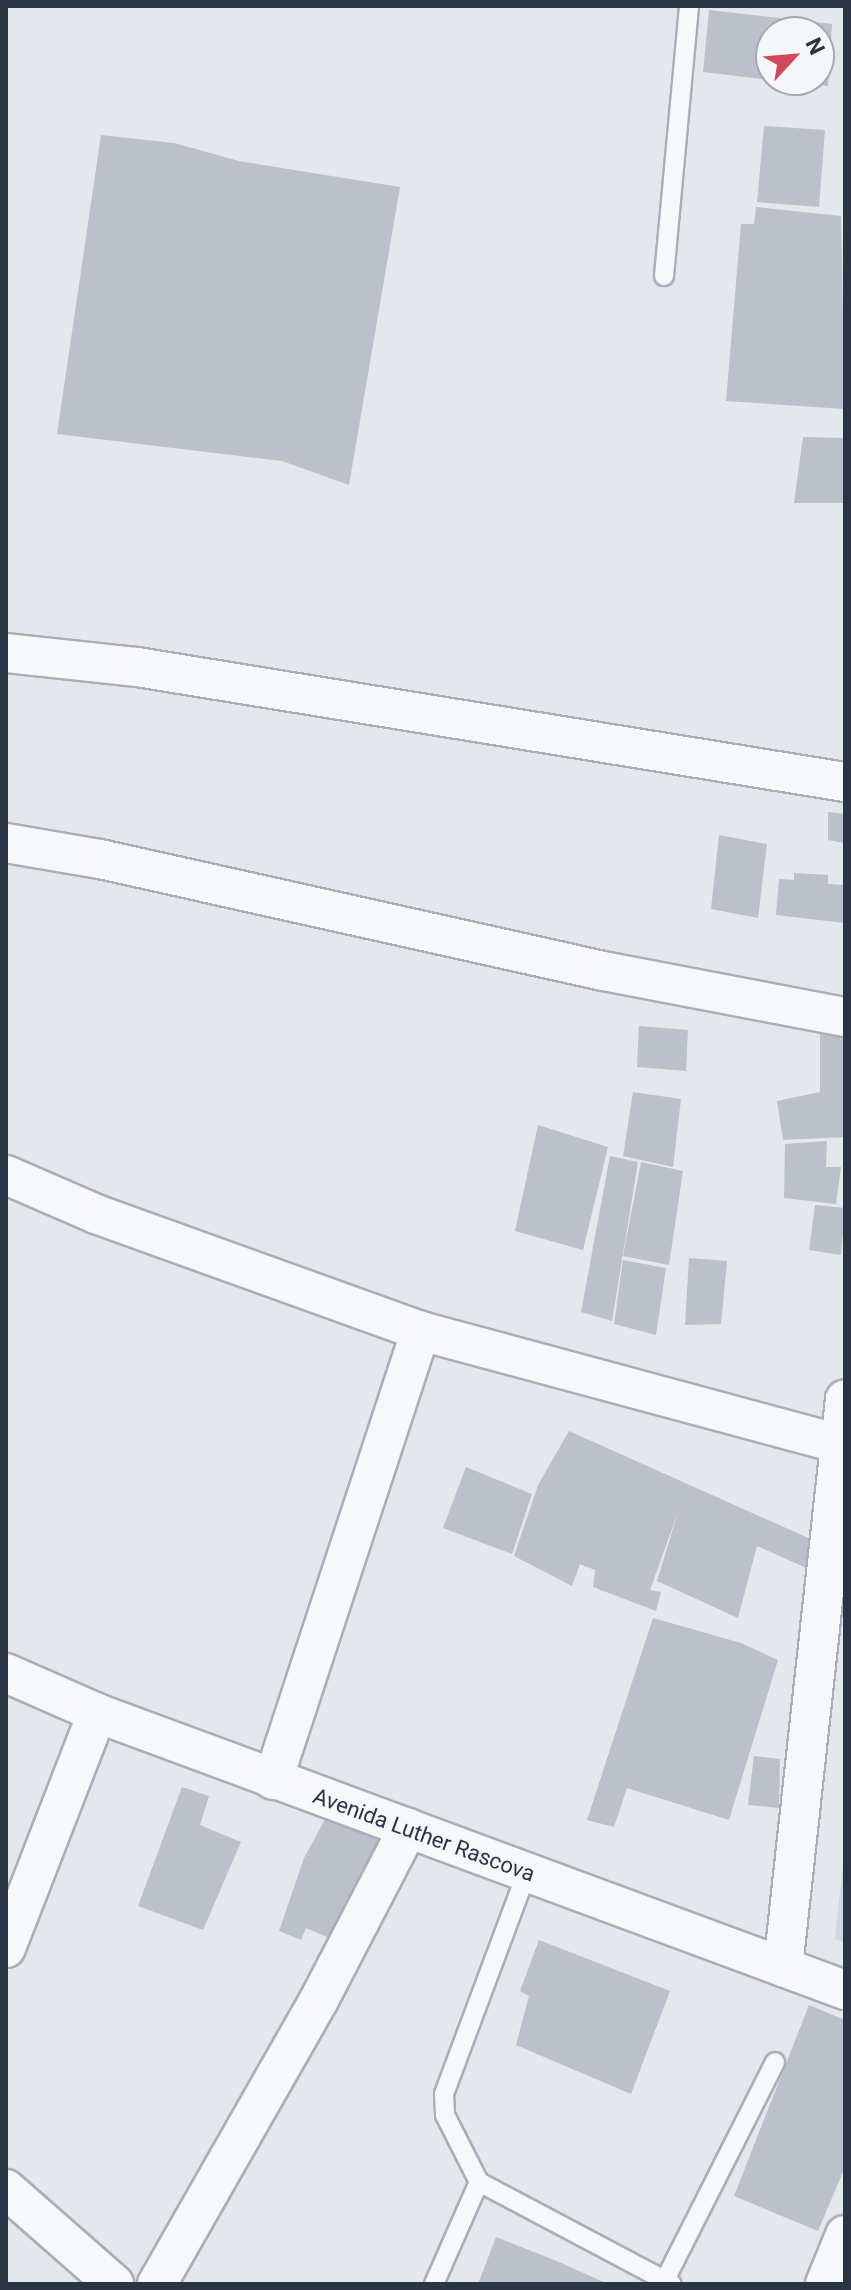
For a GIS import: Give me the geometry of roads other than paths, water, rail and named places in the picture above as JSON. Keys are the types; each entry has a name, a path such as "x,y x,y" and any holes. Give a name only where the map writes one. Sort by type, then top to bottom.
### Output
{"street":[{"path":"6,653 137,667 433,712 845,782"},
{"path":"6,843 100,859 603,971 845,1017"},
{"path":"6,1175 96,1214 421,1331 841,1444"},
{"path":"273,1780 421,1331"},
{"path":"783,1967 845,1399"},
{"name":"Avenida Luther Rascova","path":"6,1673 97,1713 273,1780 845,1990"},
{"path":"6,1948 97,1713"},
{"path":"157,2284 319,2000 408,1828"},
{"path":"6,2189 114,2284"},
{"path":"825,2284 845,2235"}],"lane":[{"path":"664,276 689,6"},
{"path":"527,1872 444,2094 445,2115 479,2182 668,2282 775,2062"},
{"path":"434,2284 479,2182"}]}
